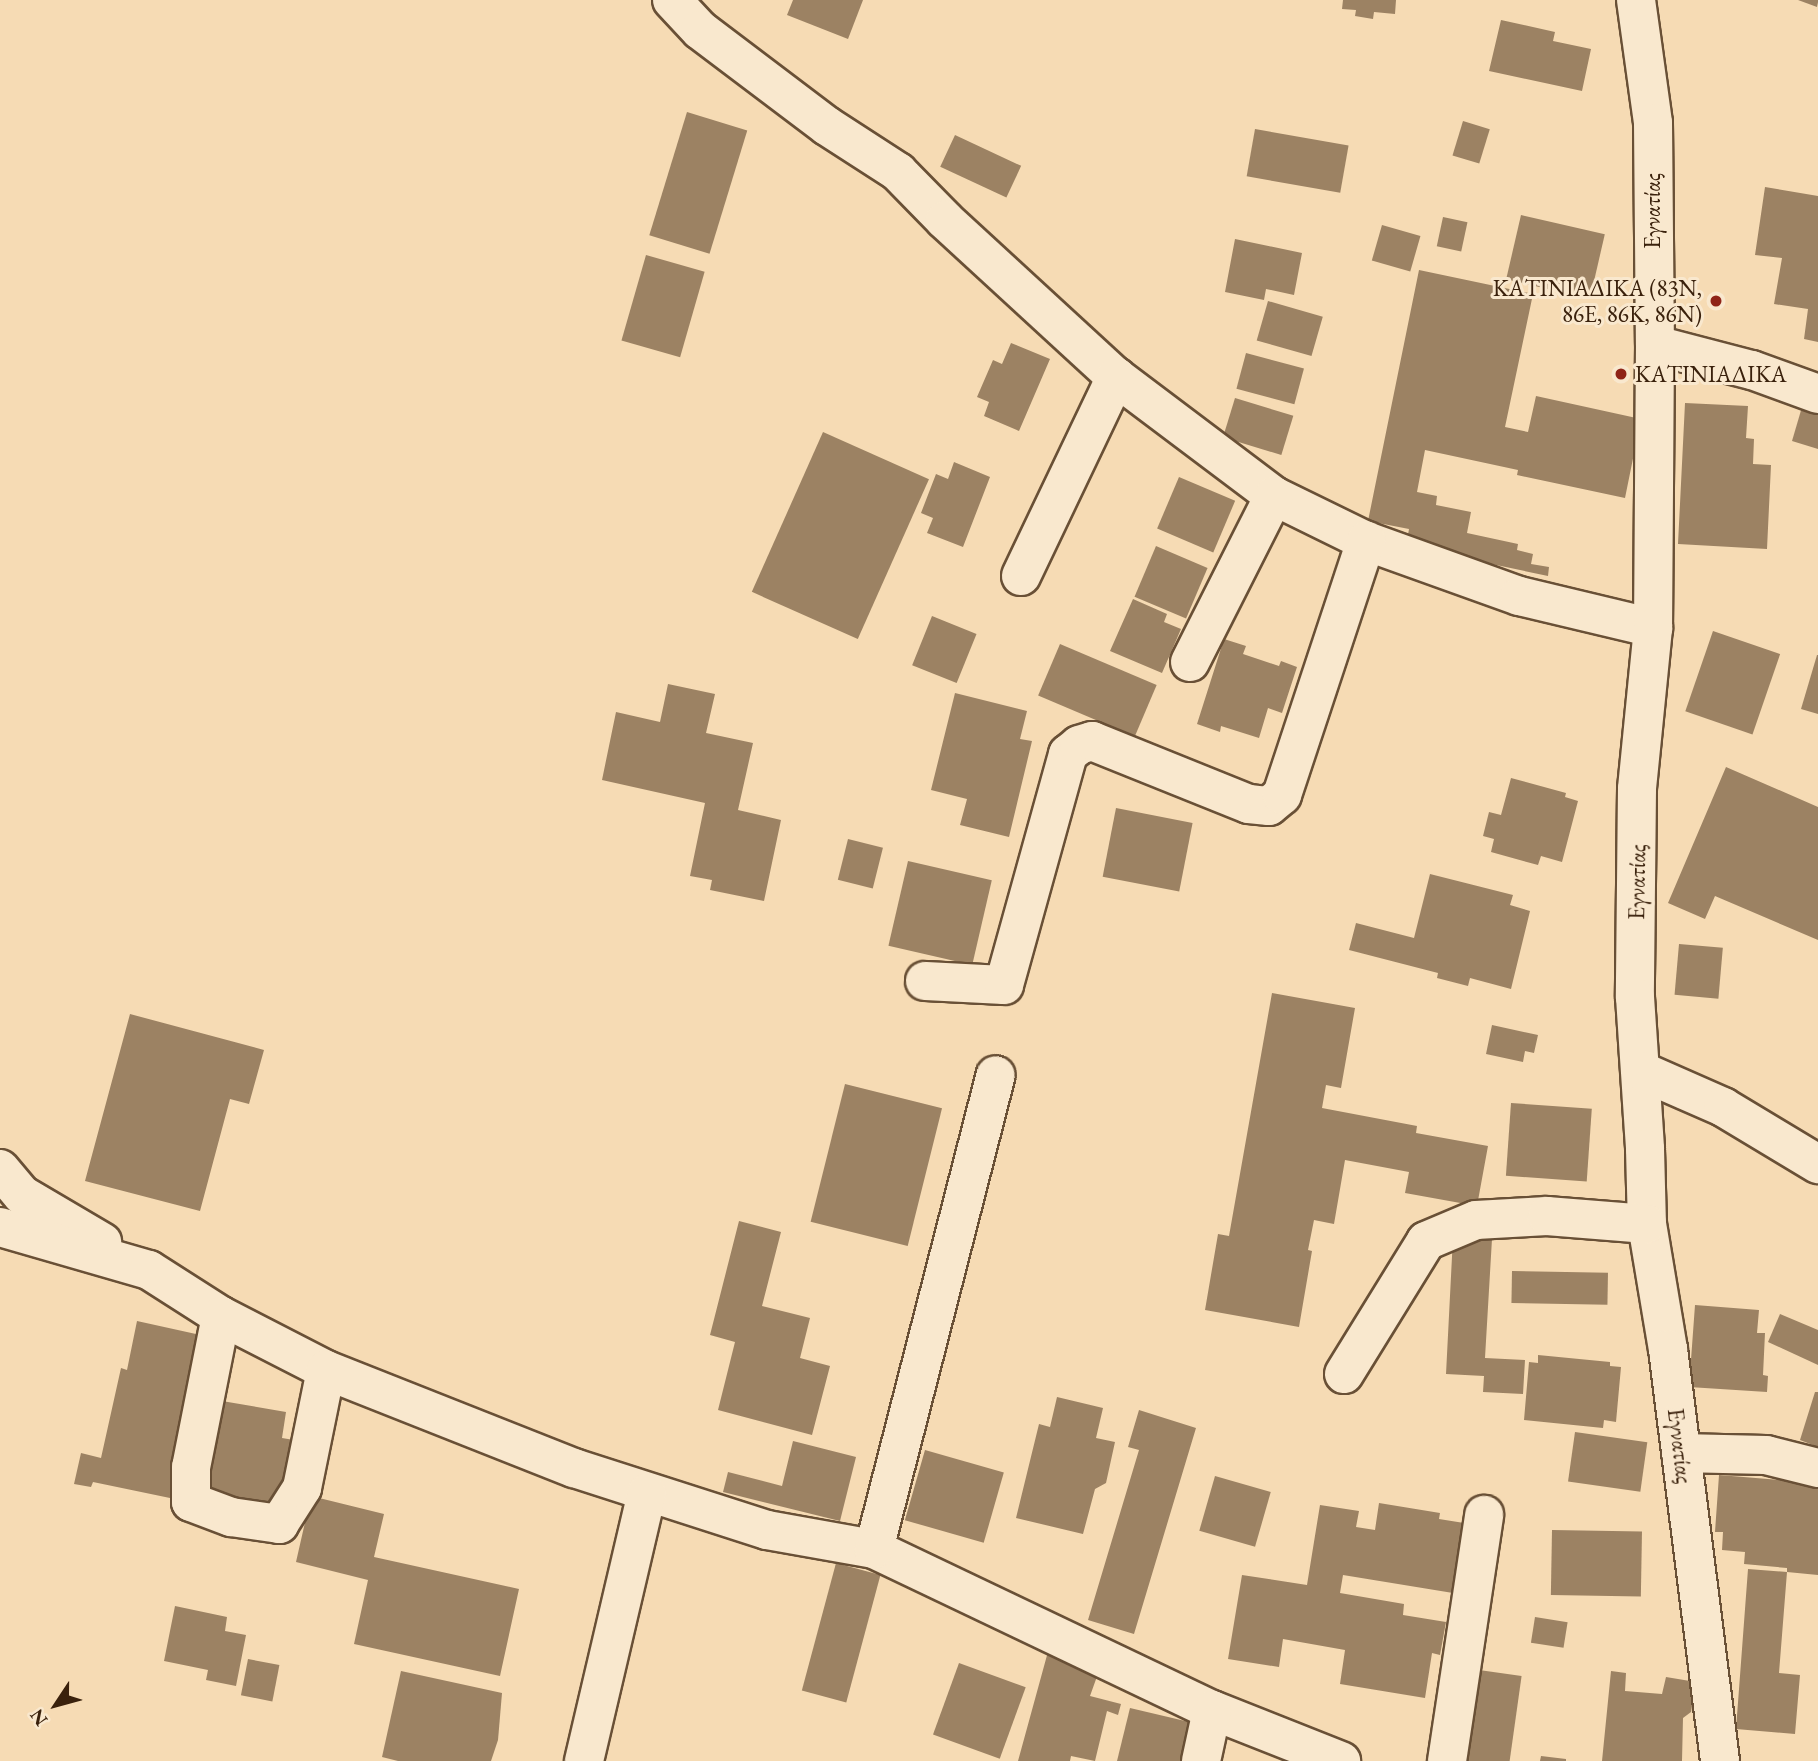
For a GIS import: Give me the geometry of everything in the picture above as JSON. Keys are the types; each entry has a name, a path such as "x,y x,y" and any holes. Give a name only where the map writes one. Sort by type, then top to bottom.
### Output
{"street":[{"path":"672,0 700,30 827,126 898,172 1116,377 1274,496 1366,541 1519,596 1653,628"},
{"name":"Εγνατίας","path":"1636,0 1653,123 1655,345 1653,628 1637,789 1635,997 1647,1224 1668,1349 1720,1761"},
{"path":"1655,345 1741,367 1818,394"},
{"path":"1021,576 1116,377"},
{"path":"1190,662 1274,496"},
{"path":"925,981 1004,985 1068,754 1079,746 1092,741 1249,804 1269,806 1282,795 1366,541"},
{"path":"1641,1071 1723,1107 1818,1164"},
{"path":"874,1549 996,1075"},
{"path":"0,1169 22,1195 221,1316 326,1370 574,1468 647,1493 767,1530 874,1549 1212,1710 1341,1761"},
{"path":"1344,1374 1426,1241 1476,1220 1547,1216 1647,1224"},
{"path":"0,1227 149,1270"},
{"path":"221,1316 191,1467 191,1502 231,1517 279,1524 302,1488 326,1370"},
{"path":"1681,1454 1766,1455 1818,1468"},
{"path":"584,1761 647,1493"},
{"path":"1447,1761 1484,1516"},
{"path":"1201,1761 1212,1710"}],"building":[{"path":"793,0 863,0 848,39 787,15"},
{"path":"1343,0 1396,0 1395,14 1374,12 1373,19 1355,16 1356,10 1342,9"},
{"path":"1798,0 1818,0 1817,7"},
{"path":"1501,20 1555,32 1553,41 1591,49 1582,91 1489,71"},
{"path":"687,112 747,130 710,254 649,235"},
{"path":"1463,121 1490,129 1479,164 1452,155"},
{"path":"1255,129 1349,145 1340,193 1247,176"},
{"path":"955,135 1021,166 1006,198 940,167"},
{"path":"1765,187 1818,196 1818,342 1804,339 1808,309 1774,304 1782,258 1755,255"},
{"path":"1521,215 1605,234 1590,299 1506,279"},
{"path":"1443,217 1467,222 1461,252 1437,246"},
{"path":"1382,225 1420,236 1410,272 1372,261"},
{"path":"1235,239 1302,253 1294,295 1266,289 1264,300 1225,292"},
{"path":"646,255 705,272 680,357 621,341"},
{"path":"1419,270 1533,294 1505,427 1528,432 1536,396 1641,419 1625,498 1517,475 1518,470 1425,450 1417,492 1437,496 1436,505 1471,512 1467,533 1518,544 1517,550 1533,554 1531,564 1549,567 1548,576 1406,546 1409,529 1368,521"},
{"path":"1268,301 1323,317 1311,356 1257,340"},
{"path":"1011,343 1050,359 1019,431 984,416 989,402 977,397 993,360 1002,364"},
{"path":"1246,353 1304,369 1294,404 1236,389"},
{"path":"1235,398 1293,416 1281,455 1223,437"},
{"path":"1685,403 1748,406 1746,438 1754,439 1753,464 1771,465 1767,549 1678,544"},
{"path":"1802,407 1818,412 1818,449 1792,441"},
{"path":"823,432 929,479 858,639 752,592"},
{"path":"954,462 990,477 963,547 927,533 933,518 921,513 936,474 948,479"},
{"path":"1179,477 1235,501 1213,552 1157,529"},
{"path":"1156,546 1208,568 1186,619 1135,597"},
{"path":"1133,599 1167,614 1164,622 1181,629 1162,673 1110,651"},
{"path":"932,616 977,634 957,683 912,665"},
{"path":"1713,631 1780,654 1752,734 1685,711"},
{"path":"1224,639 1246,646 1243,654 1279,666 1281,661 1297,667 1282,713 1268,708 1259,738 1221,726 1220,732 1197,724"},
{"path":"1060,644 1157,685 1135,737 1038,696"},
{"path":"1818,655 1818,714 1801,709"},
{"path":"668,684 715,694 706,733 753,743 738,810 781,820 764,901 710,890 712,880 690,876 705,803 602,780 616,712 660,722"},
{"path":"955,693 1027,711 1020,739 1032,741 1009,837 960,825 967,799 931,790"},
{"path":"1726,767 1818,807 1818,940 1715,896 1705,919 1668,903"},
{"path":"1511,778 1566,793 1565,797 1578,801 1562,862 1541,856 1538,865 1491,852 1494,839 1483,836 1489,812 1501,815"},
{"path":"1116,808 1193,823 1179,892 1103,877"},
{"path":"848,839 883,848 873,888 838,880"},
{"path":"908,861 992,880 972,965 888,946"},
{"path":"1430,874 1513,895 1510,905 1530,911 1511,989 1470,978 1468,986 1437,978 1438,973 1349,950 1356,923 1414,938"},
{"path":"1679,944 1723,948 1718,999 1675,995"},
{"path":"1272,993 1355,1008 1341,1088 1326,1085 1322,1108 1417,1126 1416,1133 1488,1146 1477,1206 1405,1193 1409,1172 1345,1160 1334,1224 1314,1220 1308,1250 1312,1251 1299,1327 1205,1310 1218,1234 1229,1236"},
{"path":"130,1014 264,1050 249,1104 230,1099 200,1211 85,1181"},
{"path":"1492,1025 1538,1035 1534,1053 1525,1051 1523,1062 1486,1054"},
{"path":"845,1084 942,1108 908,1246 811,1222"},
{"path":"1511,1103 1592,1109 1587,1181 1506,1176"},
{"path":"739,1221 781,1232 762,1306 810,1318 800,1358 830,1366 812,1435 718,1410 735,1342 710,1335"},
{"path":"1453,1237 1492,1239 1485,1358 1525,1360 1523,1394 1483,1392 1484,1376 1446,1374"},
{"path":"1512,1271 1608,1273 1607,1305 1511,1303"},
{"path":"1695,1305 1759,1310 1757,1333 1765,1333 1763,1375 1768,1376 1767,1392 1689,1387"},
{"path":"1780,1314 1818,1330 1818,1365 1768,1342"},
{"path":"137,1321 205,1336 170,1498 93,1482 91,1487 74,1484 81,1453 101,1458 121,1368 127,1370"},
{"path":"1538,1355 1610,1362 1610,1366 1621,1367 1616,1422 1604,1420 1603,1428 1524,1420 1529,1362 1538,1363"},
{"path":"1815,1392 1818,1392 1818,1447 1800,1440"},
{"path":"1057,1397 1103,1408 1096,1438 1115,1442 1106,1483 1095,1489 1083,1534 1016,1518 1039,1424 1050,1427"},
{"path":"222,1401 286,1412 282,1438 294,1440 282,1508 206,1495"},
{"path":"1139,1410 1196,1428 1134,1634 1088,1620 1139,1450 1128,1447"},
{"path":"1575,1432 1647,1442 1640,1492 1568,1482"},
{"path":"793,1441 856,1457 840,1521 723,1492 728,1472 782,1486"},
{"path":"925,1450 1004,1473 984,1543 905,1520"},
{"path":"1719,1475 1794,1481 1818,1477 1818,1575 1787,1572 1787,1568 1744,1564 1745,1552 1722,1550 1723,1532 1715,1532"},
{"path":"1215,1476 1271,1492 1255,1547 1199,1531"},
{"path":"311,1496 384,1514 374,1557 519,1589 500,1676 354,1644 368,1580 296,1562"},
{"path":"1379,1503 1440,1513 1439,1519 1464,1523 1453,1593 1343,1575 1340,1593 1404,1604 1403,1615 1446,1622 1440,1655 1432,1653 1425,1698 1340,1684 1345,1650 1283,1639 1279,1667 1228,1659 1242,1575 1307,1585 1320,1505 1359,1511 1356,1527 1375,1530"},
{"path":"1552,1530 1642,1532 1641,1597 1551,1595"},
{"path":"836,1563 880,1575 846,1702 802,1691"},
{"path":"1748,1569 1787,1572 1779,1673 1800,1675 1795,1734 1736,1729"},
{"path":"175,1606 227,1617 225,1631 246,1635 236,1686 206,1680 208,1670 164,1661"},
{"path":"1535,1617 1568,1622 1564,1648 1531,1643"},
{"path":"1052,1637 1100,1668 1090,1696 1121,1704 1118,1715 1107,1711 1095,1761 1071,1756 1070,1761 1018,1761"},
{"path":"248,1659 279,1665 272,1701 241,1695"},
{"path":"959,1663 1026,1687 1000,1759 933,1734"},
{"path":"1479,1670 1522,1676 1510,1761 1466,1761"},
{"path":"401,1671 502,1693 498,1740 491,1761 398,1761 382,1757"},
{"path":"1611,1671 1626,1673 1625,1691 1662,1694 1666,1677 1696,1682 1691,1712 1683,1718 1682,1761 1602,1761"},
{"path":"1130,1708 1202,1725 1193,1761 1117,1761"},
{"path":"1541,1756 1566,1759 1566,1761 1540,1761"}],"place":[{"name":"ΚΑΤΙΝΙΑΔΙΚΑ (83Ν, 86Ε, 86Κ, 86Ν)","path":"1716,301"},
{"name":"ΚΑΤΙΝΙΑΔΙΚΑ","path":"1621,374"}]}
